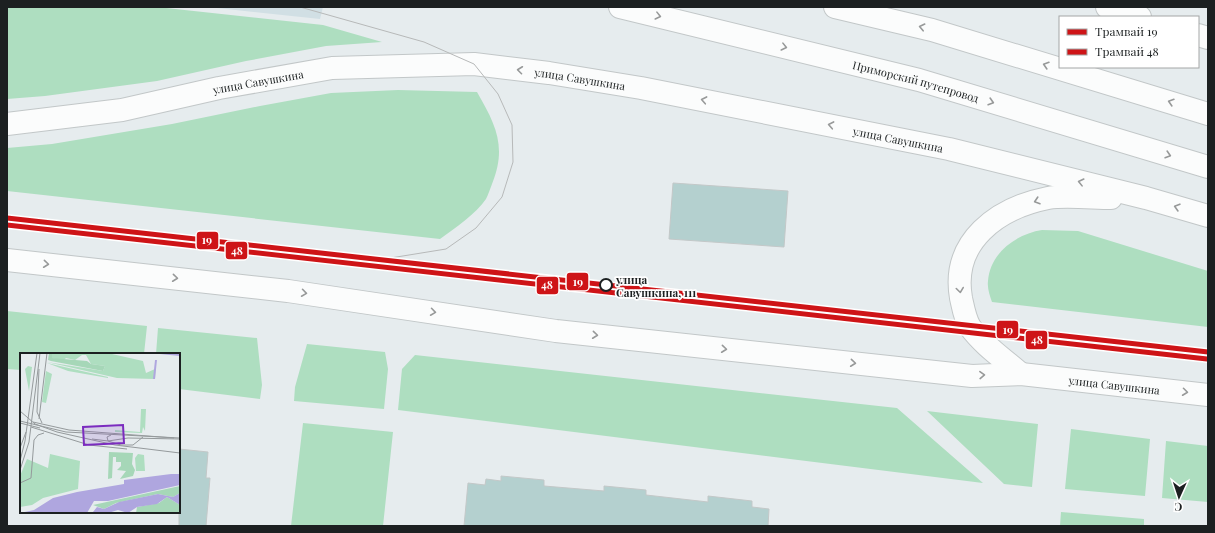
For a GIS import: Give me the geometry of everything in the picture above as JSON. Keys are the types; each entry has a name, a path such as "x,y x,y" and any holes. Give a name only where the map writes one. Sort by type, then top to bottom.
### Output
{"main road":[{"name":"Приморский путепровод","path":"620,7 919,80 1208,167"},
{"path":"835,7 932,30 1208,114"},
{"path":"1107,7 1137,16"},
{"name":"улица Савушкина","path":"7,124 122,110 219,88 332,68 474,64 549,73 641,88 949,149 1146,198 1208,216"},
{"name":"улица Савушкина","path":"1022,374 982,342 969,325 963,307 959,285 962,261 976,234 1006,211 1048,198 1146,198"},
{"name":"улица Савушкина","path":"7,260 288,291 564,332 972,376 1022,374 1208,395"}],"shaded area":[{"path":"208,7 323,7 320,19"}],"green space":[{"path":"7,7 157,7 323,25 382,42 326,46 246,61 157,81 45,96 7,99"},
{"path":"398,90 477,92 494,126 497,136 499,159 486,199 471,215 440,239 7,191 7,148 52,144 172,124 331,93"},
{"path":"1042,230 1078,231 1208,271 1208,327 992,302 988,289 988,281 990,271 999,254 1006,246 1014,241 1032,232"},
{"path":"7,311 147,326 144,353 20,353 20,370 7,369"},
{"path":"158,328 257,338 262,385 260,399 180,389 180,353 156,353"},
{"path":"307,344 385,352 388,369 384,409 294,401 295,387"},
{"path":"415,355 897,408 983,483 398,410 402,369"},
{"path":"927,411 1038,424 1032,487 1004,484"},
{"path":"303,423 393,432 383,526 291,526"},
{"path":"1071,429 1150,439 1145,496 1065,489"},
{"path":"1166,441 1208,446 1208,502 1162,498"},
{"path":"1061,512 1144,519 1144,526 1060,526"}],"building":[{"path":"673,183 788,191 784,247 669,239"},
{"path":"180,449 208,452 206,478 210,478 206,526 179,526"},
{"path":"501,476 544,480 544,486 604,491 604,486 646,490 646,495 708,502 708,496 752,501 752,507 769,509 768,526 464,526 468,483 485,485 486,479 501,481"}],"tram line":[{"path":"300,7 424,42 474,64 498,94 512,125 513,162 502,197 476,228 446,249 378,260"},
{"name":"19","path":"7,218 1208,352"},
{"name":"48","path":"7,225 1207,359"}],"place":[{"name":"улица Савушкина, 111","path":"606,285"}]}
